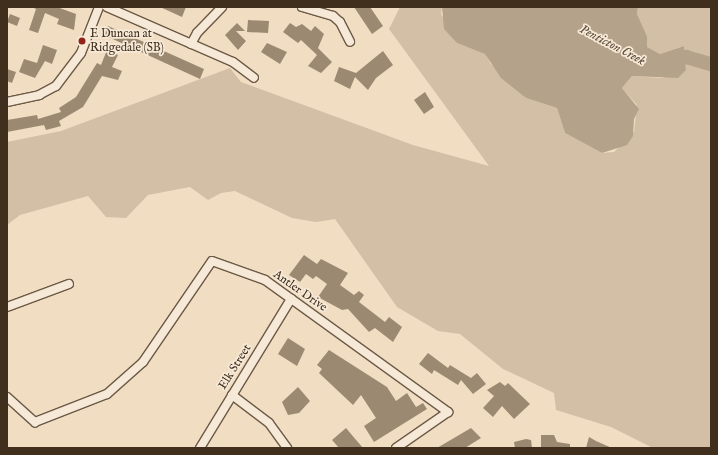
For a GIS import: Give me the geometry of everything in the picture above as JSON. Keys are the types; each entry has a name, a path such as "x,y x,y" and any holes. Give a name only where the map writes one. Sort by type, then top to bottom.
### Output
{"street":[{"path":"7,102 39,95 56,86 81,53 99,7"},
{"path":"107,7 233,62 254,78"},
{"path":"191,44 222,7"},
{"path":"302,7 332,16 340,22 350,42"},
{"name":"Antler Drive","path":"7,397 36,422 107,394 143,362 212,261 265,280 448,412 396,448"},
{"path":"7,307 69,284"},
{"name":"Elk Street","path":"200,448 291,299"},
{"path":"232,395 270,423 287,448"}],"shaded area":[{"path":"400,7 442,7 441,14 457,43 486,54 490,63 526,98 557,108 565,133 602,153 614,152 634,132 637,105 622,88 632,76 662,78 686,70 684,46 660,54 647,47 647,36 637,14 638,7 711,7 711,448 653,448 611,427 556,410 554,393 503,369 460,334 438,331 397,307 335,219 316,222 292,218 235,191 221,193 208,200 190,187 148,195 126,218 106,217 88,196 20,215 7,225 7,142 61,131 230,68 241,82 413,145 489,166 389,29"}],"water":[{"path":"442,7 638,7 637,14 647,36 647,47 660,54 684,46 686,70 678,78 632,76 622,88 639,109 634,119 633,136 627,145 602,153 565,133 557,108 526,98 501,78 485,54 457,43 444,29"}],"building":[{"path":"32,7 57,7 76,14 74,30 57,24 59,19 45,13 38,33 29,30 36,9"},
{"path":"160,7 186,7 182,17"},
{"path":"354,7 370,7 383,26 372,34"},
{"path":"10,14 20,18 17,26 7,22"},
{"path":"248,20 269,21 268,33 247,32"},
{"path":"237,23 245,31 236,31 246,41 238,50 225,35"},
{"path":"290,23 296,27 302,24 311,31 315,26 324,34 318,48 332,62 321,73 308,66 317,55 301,40 298,43 283,32"},
{"path":"108,26 204,69 200,79 104,35"},
{"path":"267,43 287,52 280,64 261,52"},
{"path":"43,45 57,50 52,64 45,61 35,78 19,72 24,59 37,63"},
{"path":"107,50 118,55 112,67 122,71 118,80 102,76 83,107 59,121 61,126 46,130 44,125 7,132 7,120 37,115 38,119 61,112 59,108 76,97 97,63 101,65"},
{"path":"383,51 393,65 376,78 368,90 355,77 350,89 334,81 339,67 356,73"},
{"path":"7,69 16,72 12,83 7,81"},
{"path":"425,92 434,107 424,114 414,100"},
{"path":"304,255 317,264 321,259 348,273 340,285 354,295 359,291 364,295 359,302 385,322 389,317 402,327 393,342 375,328 369,332 348,309 342,310 318,297 327,284 316,276 313,279 306,274 300,282 289,275"},
{"path":"288,338 305,349 297,366 278,354"},
{"path":"329,350 387,387 396,401 407,393 416,407 423,403 427,409 374,442 364,426 376,418 361,395 353,405 319,373 322,369 317,365"},
{"path":"428,353 448,368 450,365 471,378 477,373 486,384 473,394 461,380 458,385 434,370 432,374 419,364"},
{"path":"500,382 505,386 508,383 530,404 514,419 502,406 493,417 483,408 494,396 487,390"},
{"path":"298,387 310,401 299,413 288,415 282,402"},
{"path":"346,428 363,448 339,448 332,440"},
{"path":"471,428 481,438 465,448 437,448"},
{"path":"541,435 554,435 557,442 570,444 570,448 541,448"},
{"path":"589,437 596,441 612,448 586,448"},
{"path":"526,439 531,440 532,448 515,448 514,442"}],"waterway":[{"name":"Penticton Creek","path":"667,62 686,57 711,64"}],"place":[{"name":"E Duncan at Ridgedale (SB)","path":"82,41"}]}
